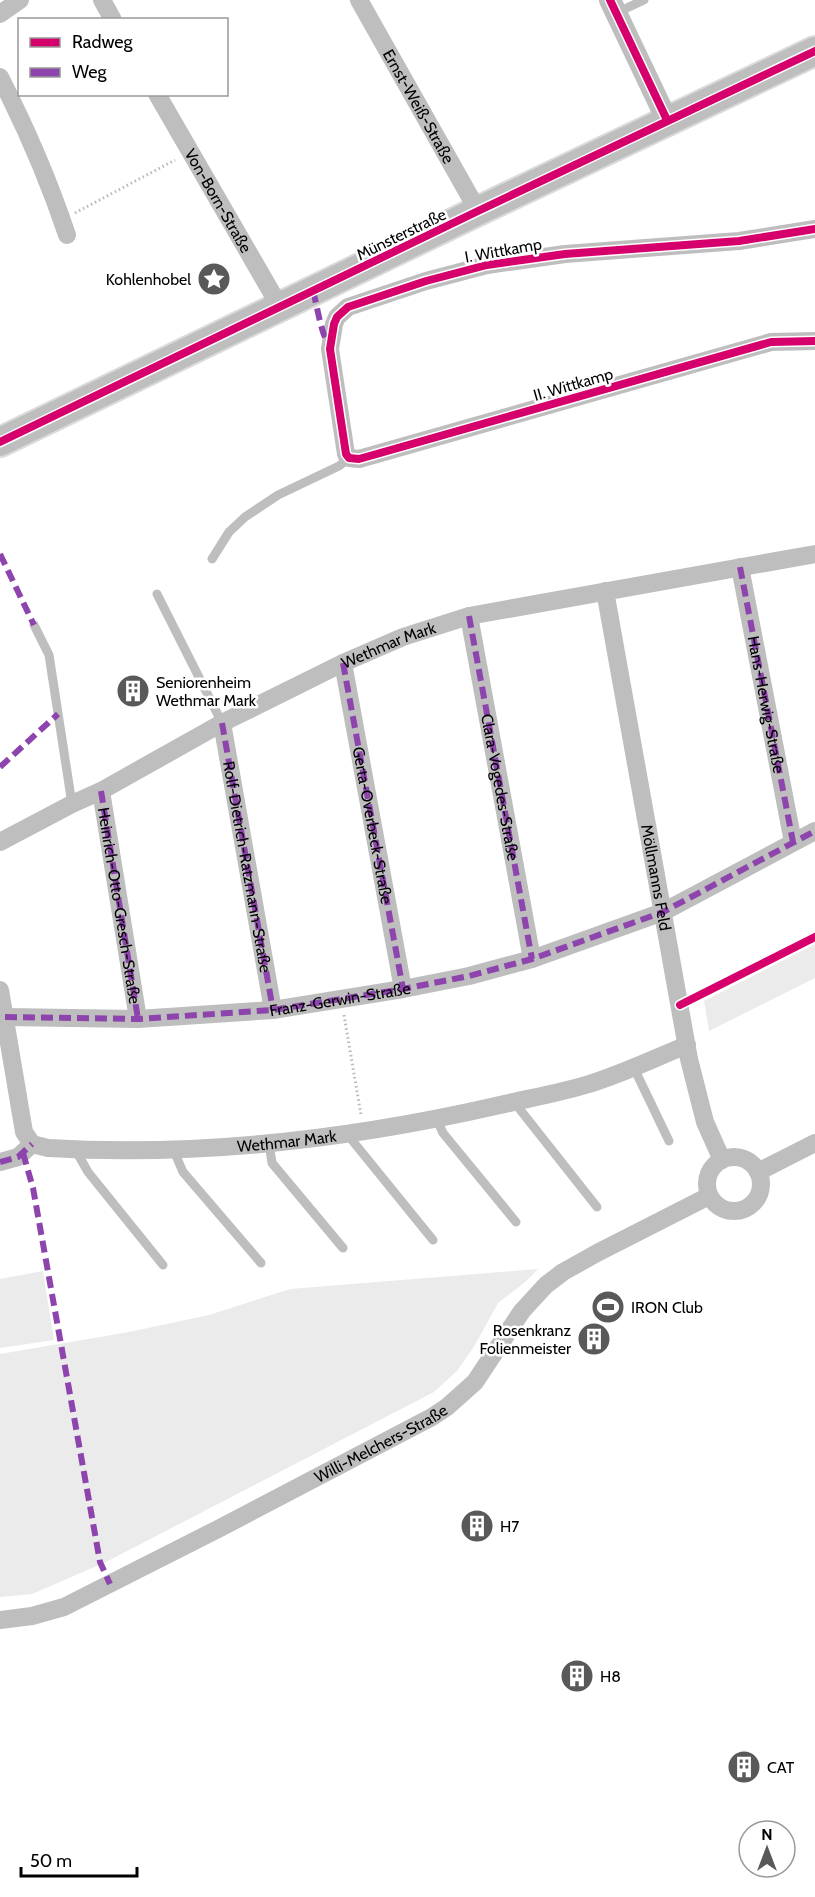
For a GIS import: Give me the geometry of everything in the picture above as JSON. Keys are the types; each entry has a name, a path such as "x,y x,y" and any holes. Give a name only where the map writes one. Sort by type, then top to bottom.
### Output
{"main road":[{"name":"Münsterstraße","path":"0,442 667,120 815,51"}],"street":[{"path":"0,14 20,0"},
{"path":"102,0 112,18"},
{"name":"Ernst-Weiß-Straße","path":"359,0 478,211"},
{"path":"613,6 667,120"},
{"path":"0,77 17,109 64,227"},
{"name":"Von-Born-Straße","path":"158,96 280,307"},
{"name":"I. Wittkamp","path":"347,453 330,349 337,316 348,307 426,280 487,265 565,254 739,241 815,229"},
{"name":"II. Wittkamp","path":"347,453 360,459 771,342 815,341"},
{"name":"Wethmar Mark","path":"0,842 102,791 222,723 343,663 403,637 469,616 815,554"},
{"name":"Hans-Herwig-Straße","path":"740,567 793,842"},
{"name":"Möllmanns Feld","path":"604,591 696,1092 705,1122 722,1160"},
{"name":"Clara-Vogedes-Straße","path":"469,616 532,959"},
{"name":"Gerta-Overbeck-Straße","path":"343,663 403,989"},
{"name":"Rolf-Dietrich-Ratzmann-Straße","path":"222,723 273,1010"},
{"name":"Heinrich-Otto-Gresch-Straße","path":"102,791 138,1019"},
{"name":"Franz-Gerwin-Straße","path":"5,1017 138,1019 273,1010 469,976 532,959 663,912 815,831"},
{"path":"0,990 24,1132 32,1144 18,1157 0,1162"},
{"name":"Wethmar Mark","path":"32,1144 48,1148 75,1149 173,1149 269,1143 355,1133 436,1120 590,1084 687,1045"},
{"path":"758,1172 815,1143"},
{"path":"738,1157 753,1165 758,1172 761,1188 759,1197 746,1209 729,1211 721,1209 709,1196 707,1180 710,1172 722,1160 738,1157"},
{"name":"Willi-Melchers-Straße","path":"0,1620 32,1616 63,1607 432,1417 475,1382 522,1311 546,1285 563,1272 597,1253 709,1196"}],"lane":[{"path":"613,6 644,0"},
{"path":"212,559 229,532 245,517 278,495 339,466 347,453"},
{"path":"157,594 222,723"},
{"path":"34,625 49,655 72,804"},
{"path":"633,1066 669,1141"},
{"path":"514,1101 597,1207"},
{"path":"436,1120 443,1133 516,1222"},
{"path":"355,1133 433,1240"},
{"path":"269,1143 272,1162 343,1248"},
{"path":"75,1149 88,1172 164,1265"},
{"path":"173,1149 183,1172 261,1263"}],"path":[{"path":"64,227 190,152"},
{"path":"341,999 355,1133"}],"shaded area":[{"path":"815,944 815,978 709,1031 704,1001"},
{"path":"538,1269 498,1303 475,1345 457,1371 434,1392 106,1562 32,1594 0,1597 0,1354 129,1332 209,1315 290,1289"},
{"path":"43,1271 54,1340 0,1348 0,1279"}],"marked path":[{"path":"313,291 321,326 329,346"},
{"path":"0,554 34,625"},
{"path":"740,567 793,842"},
{"path":"469,616 532,959"},
{"path":"343,663 403,989"},
{"path":"0,767 58,714"},
{"path":"222,723 273,1010"},
{"path":"101,791 138,1019"},
{"path":"5,1017 138,1019 273,1010 469,976 532,959 663,912 815,831"},
{"path":"0,1162 18,1157 32,1144"},
{"path":"23,1153 33,1188 100,1562 110,1584"}],"cycle path":[{"path":"610,0 667,120"},
{"path":"0,442 815,51"},
{"path":"815,229 739,241 565,254 487,265 426,281 348,307 337,317 330,349 346,454 349,458 359,459 771,342 815,341"},
{"path":"680,1005 815,937"}],"place":[{"name":"Kohlenhobel","path":"214,279"},
{"name":"Seniorenheim Wethmar Mark","path":"133,691"},
{"name":"IRON Club","path":"608,1307"},
{"name":"Rosenkranz Folienmeister","path":"594,1339"},
{"name":"H7","path":"477,1526"},
{"name":"H8","path":"577,1676"},
{"name":"CAT","path":"744,1767"}]}
